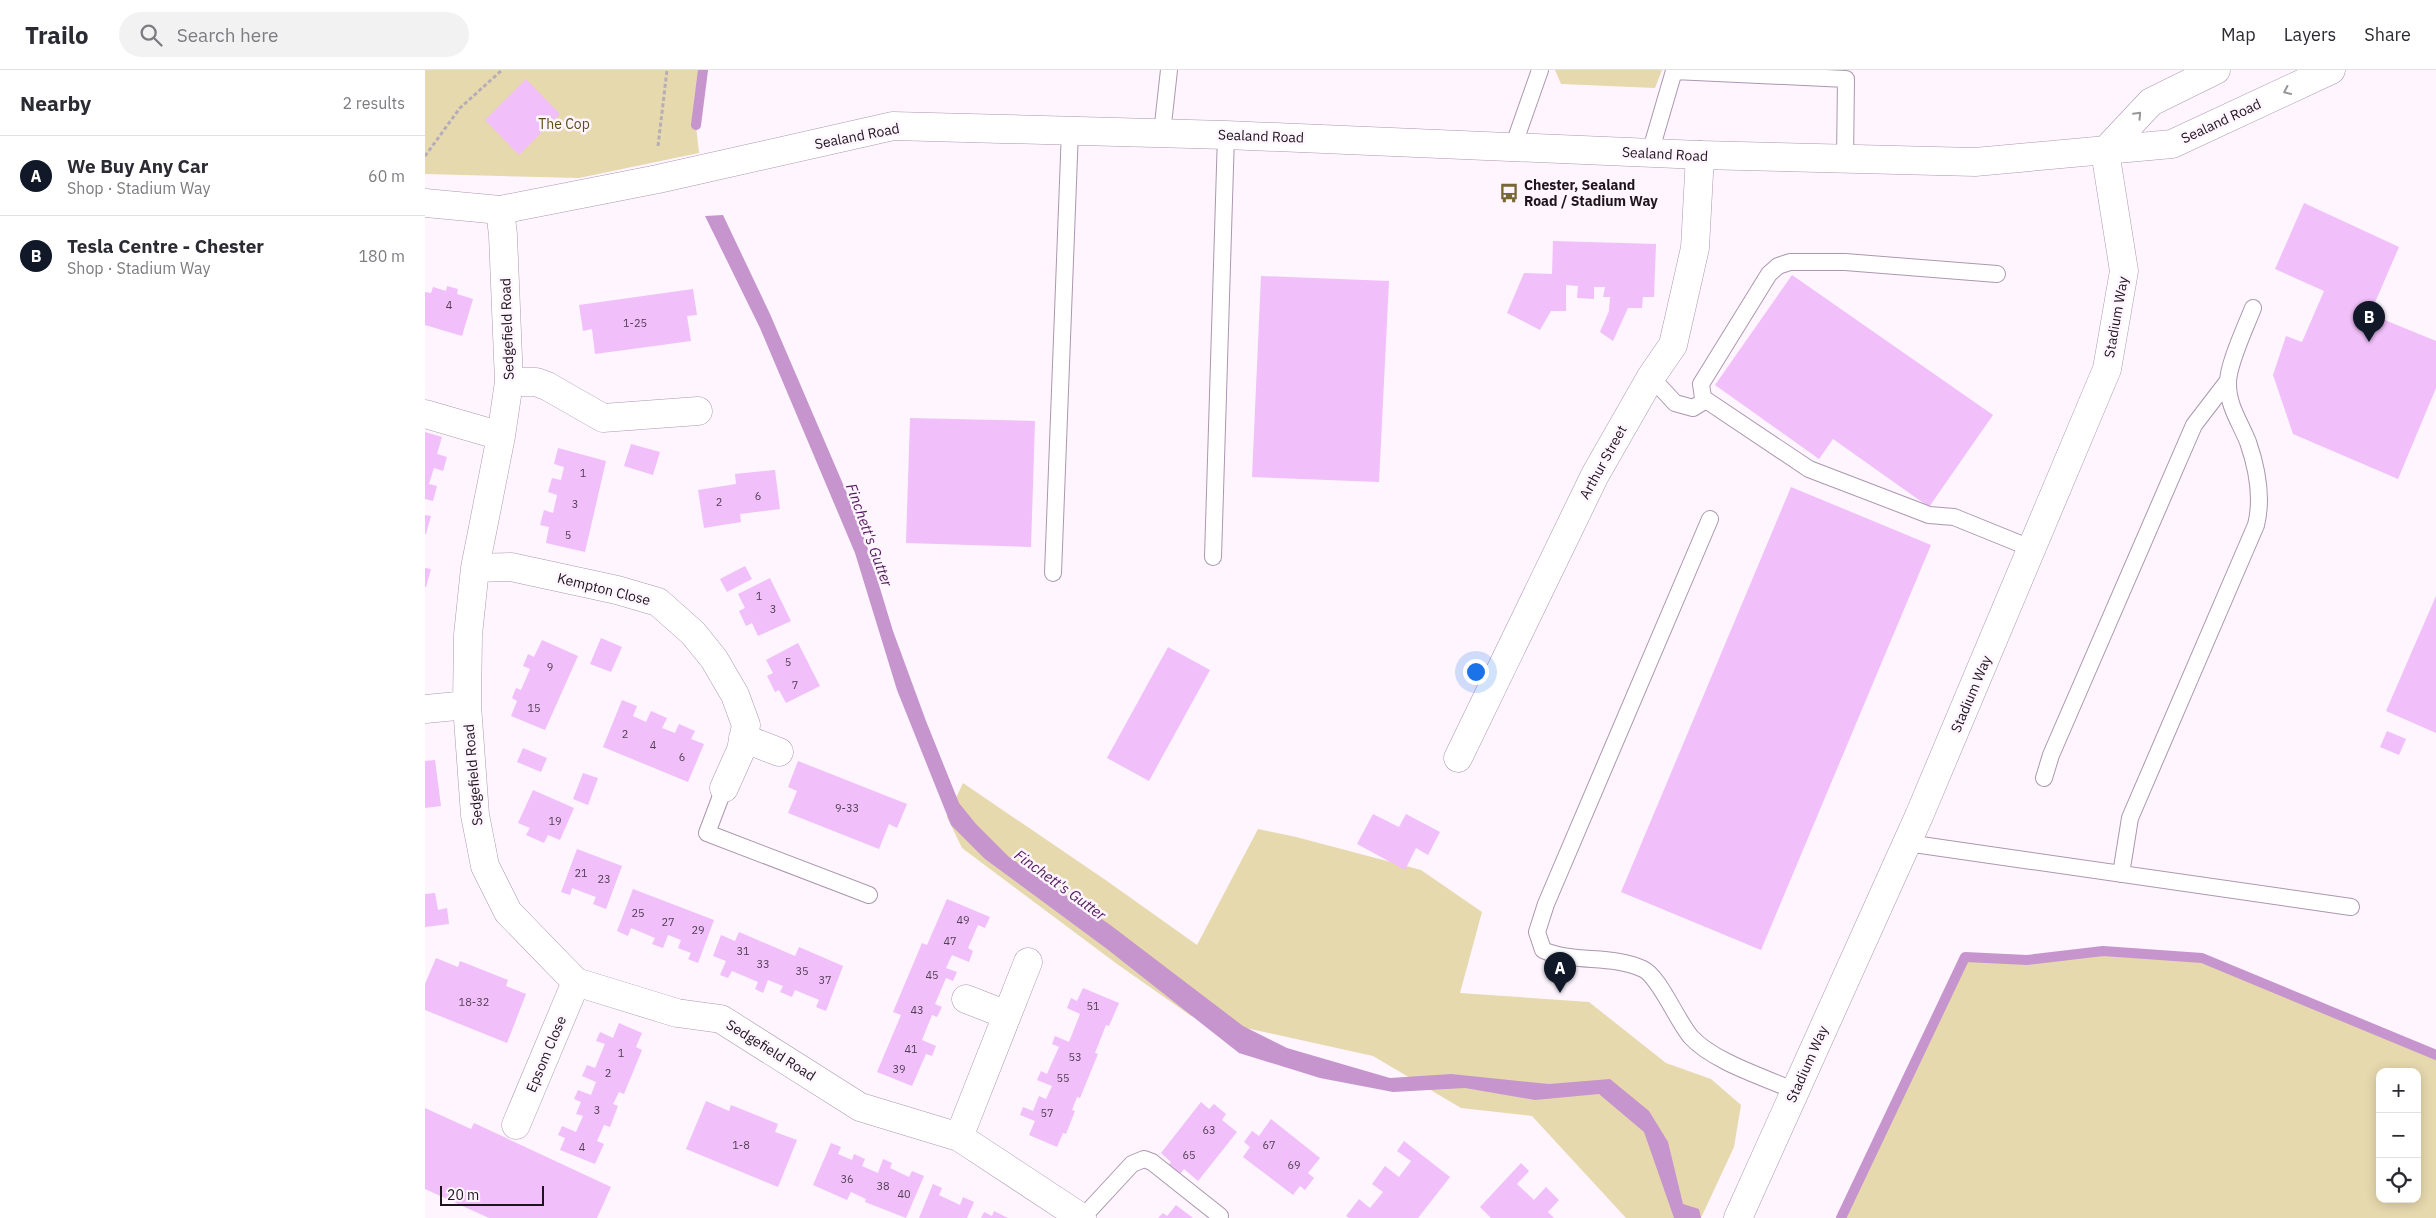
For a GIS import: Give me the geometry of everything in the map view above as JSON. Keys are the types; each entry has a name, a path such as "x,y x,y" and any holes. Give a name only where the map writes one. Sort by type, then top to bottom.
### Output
{"street":[{"path":"2105,151 2151,102 2216,70"},
{"name":"Sealand Road","path":"425,203 500,210 663,178 893,126 1226,134 1700,155 1975,162 2171,144 2331,70"},
{"name":"Stadium Way","path":"1738,1218 1907,843 2033,549 2107,369 2124,271 2105,151"},
{"name":"Arthur Street","path":"1458,758 1595,475 1651,377 1673,345 1695,248 1700,155"},
{"name":"Sedgefield Road","path":"500,210 503,235 509,382 501,436 475,568 468,635 467,705 475,815 485,866 508,912 576,982 677,1013 721,1019 860,1107 959,1137 1082,1218"},
{"path":"509,382 536,382 547,386 603,418 699,411"},
{"path":"425,414 501,436"},
{"name":"Kempton Close","path":"475,568 511,567 617,590 658,602 693,633 714,658 735,695 745,725 741,750 725,788"},
{"path":"425,710 467,705"},
{"path":"743,738 779,752"},
{"path":"959,1137 1028,962"},
{"name":"Epsom Close","path":"516,1125 576,982"},
{"path":"966,999 1007,1016"}],"lane":[{"path":"1162,133 1169,70"},
{"path":"1513,147 1540,70"},
{"path":"1650,153 1674,71 1846,79 1845,160"},
{"path":"1053,573 1070,130"},
{"path":"1213,557 1226,134"},
{"path":"1997,274 1845,262 1790,262 1778,266 1769,274 1701,384 1703,398 1809,468 1929,515 1954,516 2033,549"},
{"path":"2044,778 2051,755 2194,425 2227,382 2253,308"},
{"path":"1651,377 1675,403 1693,408 1706,400"},
{"path":"2121,874 2130,818 2257,525 2259,514 2258,475 2247,442 2229,402 2227,382"},
{"path":"1710,519 1546,904 1537,932 1543,950 1555,955 1616,960 1645,969 1662,990 1691,1038 1727,1061 1795,1091"},
{"path":"725,788 707,833 869,895"},
{"path":"1907,843 2351,907"},
{"path":"1082,1218 1132,1164 1144,1159 1151,1162 1220,1216"}],"path":[{"path":"425,156 461,108 501,70"},
{"path":"663,178 667,70"}],"green space":[{"name":"The Cop","path":"425,70 703,70 696,125 699,153 579,178 425,174"},
{"path":"1555,70 1662,70 1655,88 1561,84"},
{"path":"963,783 1197,945 1258,829 1296,837 1421,870 1482,912 1460,993 1589,1002 1666,1063 1711,1079 1741,1105 1734,1147 1701,1218 1626,1218 1532,1116 1461,1108 1373,1056 1191,1016 1117,964 962,848 947,817"},
{"path":"2103,951 2202,958 2436,1055 2436,1218 1841,1218 1965,957 2027,960"}],"shaded area":[{"path":"723,215 770,314 861,526 893,631 926,721 959,803 976,824 1009,857 1109,924 1243,1026 1287,1048 1390,1078 1451,1074 1549,1084 1610,1079 1649,1111 1668,1142 1683,1204 1699,1209 1701,1218 1674,1218 1644,1132 1599,1094 1535,1100 1465,1088 1393,1092 1320,1078 1239,1053 1107,949 985,859 951,825 897,690 855,553 760,328 705,216"}],"building":[{"path":"526,79 560,114 519,155 485,120"},
{"path":"2304,203 2399,247 2370,314 2436,341 2436,388 2398,479 2293,434 2273,375 2286,336 2302,342 2324,291 2275,269"},
{"path":"1553,241 1656,244 1654,297 1643,297 1642,308 1628,308 1613,341 1600,332 1609,311 1610,297 1603,297 1605,287 1594,287 1594,299 1577,298 1578,286 1566,285 1566,311 1551,311 1540,330 1507,313 1524,273 1552,274"},
{"path":"1792,275 1993,415 1929,507 1833,439 1819,459 1715,385"},
{"path":"1261,276 1389,281 1379,482 1252,477"},
{"path":"447,286 458,289 457,294 473,299 462,336 425,325 425,292 431,293 433,287 446,291"},
{"path":"693,289 697,315 687,316 691,341 595,354 592,329 583,331 579,305"},
{"path":"910,418 1035,421 1031,547 906,543"},
{"path":"425,432 442,437 437,454 447,457 443,471 434,468 429,484 437,486 433,501 425,499"},
{"path":"631,444 660,452 653,475 624,466"},
{"path":"558,448 606,461 585,552 546,543 549,527 540,525 544,510 553,513 557,495 548,492 552,478 561,480 564,467 554,464"},
{"path":"775,470 780,509 740,514 741,522 704,528 698,490 736,484 735,474"},
{"path":"1791,487 1931,545 1761,950 1621,892"},
{"path":"425,515 431,516 426,534 425,534"},
{"path":"745,566 752,579 727,592 720,579"},
{"path":"425,568 431,569 426,587 425,587"},
{"path":"770,578 791,621 758,636 752,623 746,626 739,611 745,608 738,594"},
{"path":"2436,596 2436,733 2386,711"},
{"path":"601,638 622,647 611,672 590,664"},
{"path":"542,640 578,656 545,730 511,716 517,701 512,698 516,688 521,690 530,669 523,666 528,654 534,657"},
{"path":"798,643 820,686 786,703 779,690 775,692 767,676 773,673 766,660"},
{"path":"1168,647 1210,670 1149,781 1107,758"},
{"path":"622,700 637,706 633,716 646,722 651,711 667,718 662,728 675,733 679,724 695,731 691,739 704,744 688,782 603,747"},
{"path":"2387,731 2406,739 2399,755 2380,747"},
{"path":"523,748 547,758 541,772 517,762"},
{"path":"435,760 441,806 425,808 425,761"},
{"path":"798,761 907,804 897,828 889,824 879,849 788,813 797,791 788,787"},
{"path":"583,773 598,778 588,805 573,799"},
{"path":"533,790 574,808 560,840 548,835 544,843 526,835 530,828 518,823"},
{"path":"1373,814 1399,827 1406,814 1440,832 1428,855 1416,848 1405,870 1357,844"},
{"path":"577,849 622,866 606,909 593,904 596,897 572,888 570,895 561,892"},
{"path":"633,889 714,920 698,963 688,959 691,953 678,948 681,940 668,935 663,948 652,944 655,938 631,928 628,936 617,931"},
{"path":"435,893 438,910 447,908 449,924 425,927 425,894"},
{"path":"947,899 990,917 985,928 978,925 968,948 973,951 969,962 952,955 946,968 957,972 953,981 946,978 935,1004 942,1007 937,1017 932,1015 922,1040 936,1046 932,1056 926,1054 912,1086 877,1072 901,1015 893,1012 922,943 927,945"},
{"path":"739,932 795,956 799,947 843,966 826,1011 816,1007 819,1000 795,990 792,997 780,992 783,986 768,980 763,993 755,989 758,982 732,971 728,978 720,975 726,961 713,956 721,935 735,941"},
{"path":"436,958 458,967 460,961 508,980 506,986 526,994 507,1043 425,1010 425,984"},
{"path":"1083,988 1119,1003 1109,1026 1106,1025 1095,1053 1098,1054 1080,1098 1077,1097 1072,1110 1075,1111 1066,1134 1063,1133 1057,1147 1029,1135 1035,1121 1020,1115 1023,1107 1033,1111 1039,1096 1046,1099 1052,1086 1037,1080 1041,1071 1047,1074 1059,1047 1052,1044 1055,1036 1069,1042 1080,1014 1067,1008 1071,998 1077,1001"},
{"path":"619,1023 642,1033 636,1047 642,1050 624,1094 619,1092 613,1104 618,1106 610,1127 604,1125 597,1141 604,1144 595,1164 560,1150 565,1138 558,1135 562,1126 576,1132 583,1116 576,1114 581,1102 574,1099 578,1090 591,1095 596,1082 582,1076 587,1065 595,1068 605,1044 596,1041 600,1032 613,1038"},
{"path":"706,1101 729,1111 731,1105 778,1124 775,1132 797,1140 778,1187 686,1149"},
{"path":"1201,1102 1209,1109 1214,1104 1226,1114 1222,1120 1237,1132 1198,1181 1184,1169 1179,1175 1168,1166 1171,1162 1161,1153"},
{"path":"425,1108 471,1129 474,1123 611,1187 597,1218 489,1218 425,1189"},
{"path":"1271,1119 1320,1158 1308,1173 1314,1178 1305,1190 1300,1186 1293,1195 1243,1157 1250,1147 1244,1142 1252,1131 1259,1136"},
{"path":"1404,1141 1450,1177 1418,1218 1349,1218 1346,1216 1359,1199 1370,1208 1383,1192 1372,1184 1385,1166 1399,1177 1411,1161 1397,1151"},
{"path":"831,1143 841,1147 838,1154 852,1160 854,1154 865,1159 862,1166 878,1173 883,1159 892,1163 890,1168 909,1177 912,1171 924,1176 906,1218 865,1202 866,1199 851,1192 847,1200 813,1185"},
{"path":"1521,1163 1529,1171 1517,1184 1534,1200 1546,1187 1559,1200 1548,1212 1554,1218 1491,1218 1480,1207"},
{"path":"933,1184 942,1188 939,1195 960,1205 963,1197 974,1202 967,1218 919,1218"},
{"path":"1176,1205 1193,1218 1158,1218 1163,1213 1167,1216"},
{"path":"994,1211 1008,1218 981,1218 984,1212 992,1216"}],"waterway":[{"name":"Finchett's Gutter","path":"696,125 703,70"},
{"path":"1841,1218 1965,957 2027,960 2103,951 2202,958 2436,1055"}],"place":[{"name":"Chester, Sealand Road / Stadium Way","path":"1509,193"},
{"name":"Tesla Centre - Chester","path":"2369,342"},
{"name":"We Buy Any Car","path":"1560,993"}]}
